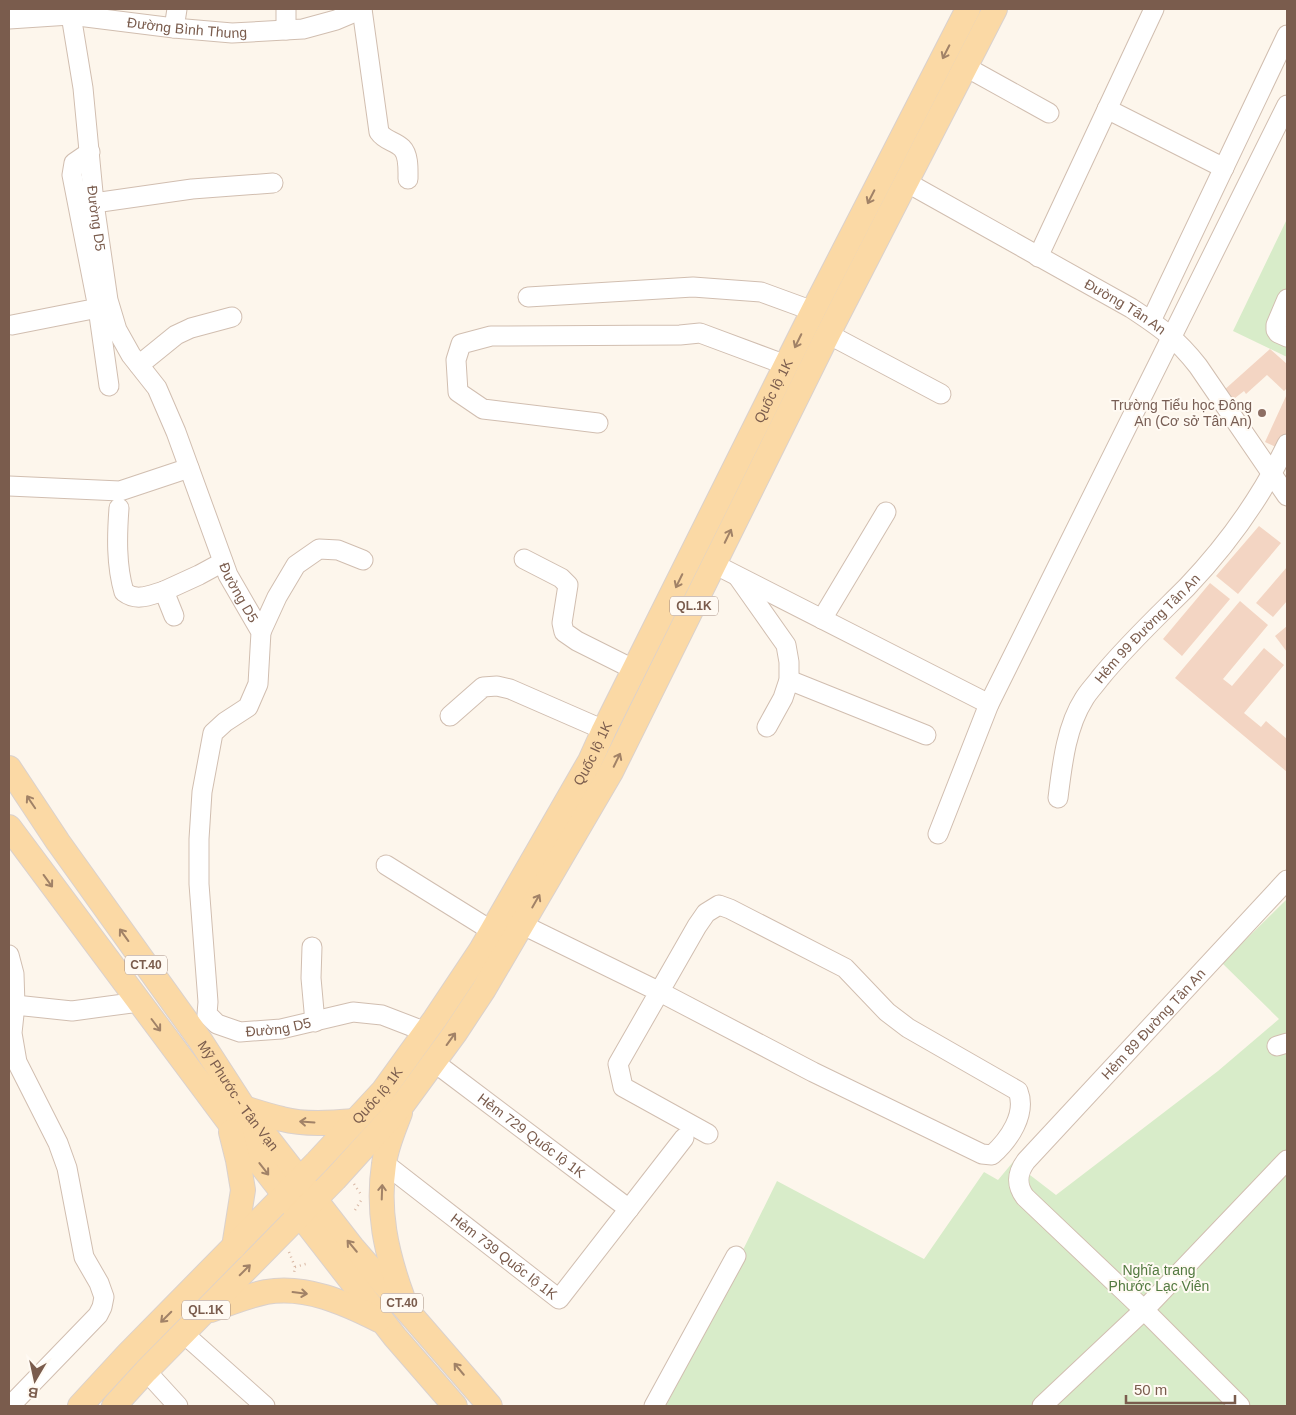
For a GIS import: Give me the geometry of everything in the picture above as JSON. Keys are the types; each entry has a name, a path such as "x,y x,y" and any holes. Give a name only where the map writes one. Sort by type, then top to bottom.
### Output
{"main road":[{"name":"Quốc lộ 1K","path":"80,1406 383,1090 426,1032 476,958 590,761 813,311 968,9"},
{"name":"Quốc lộ 1K","path":"114,1406 404,1104 460,1026 522,925 611,772 828,334 995,9"},
{"path":"885,170 906,182"},
{"name":"Mỹ Phước - Tân Vạn","path":"9,768 58,842 176,1007 236,1114"},
{"name":"Mỹ Phước - Tân Vạn","path":"9,827 16,848 139,1002 236,1114 307,1207 383,1322 455,1406"},
{"path":"404,1104 384,1163 382,1216 390,1262 406,1307"},
{"path":"234,1247 242,1190 238,1160 236,1114 325,1124 355,1121"},
{"name":"Mỹ Phước - Tân Vạn","path":"307,1207 352,1246 490,1406"},
{"path":"203,1313 241,1298 268,1292 298,1292 334,1300 383,1322"}],"street":[{"path":"174,28 177,9"},
{"path":"286,9 286,30"},
{"path":"362,9 379,132 383,137 402,148 405,153 408,179"},
{"name":"Đường Bình Thung","path":"9,19 70,12 174,28 232,33 303,28 336,20 362,9"},
{"path":"1038,257 1154,9"},
{"name":"Đường D5","path":"70,12 83,88 94,203 108,300 117,330 131,355 157,388 189,468 228,575 261,632 258,684 248,707 225,722 213,733 202,792 199,884 208,1002 207,1014 217,1024 240,1032 281,1029 353,1012 382,1015 426,1032"},
{"path":"1151,321 1257,98 1279,71 1287,35"},
{"path":"966,67 1049,113"},
{"path":"938,834 988,704 1285,109 1257,98"},
{"path":"1107,109 1224,168"},
{"path":"90,152 74,163 72,175 98,308 109,386"},
{"name":"Đường Tân An","path":"906,182 1151,321 1172,337 1198,366 1287,496"},
{"path":"94,203 192,189 273,183"},
{"path":"528,297 694,287 761,292 813,311"},
{"path":"1287,299 1276,325 1276,330 1287,337"},
{"path":"12,325 98,308"},
{"path":"139,365 176,335 190,328 232,317"},
{"path":"598,423 483,409 458,392 456,360 461,344 490,336 680,336 700,333 786,365"},
{"path":"828,334 941,394"},
{"name":"Hẻm 99 Đường Tân An","path":"1058,798 1064,750 1083,700 1117,658 1188,586 1214,556 1272,476 1287,444"},
{"path":"9,486 103,491 120,490 189,468"},
{"path":"119,508 117,534 121,581 124,592 133,597 139,598 164,591 223,562"},
{"path":"822,619 886,512"},
{"path":"261,632 277,597 296,566 319,549 338,550 363,560"},
{"path":"524,559 561,578 568,585 562,623 564,632 577,641 635,670"},
{"path":"714,564 988,704"},
{"path":"738,576 786,645 789,662 789,680 783,698 766,728"},
{"path":"164,591 174,616"},
{"path":"789,680 926,735"},
{"path":"450,716 483,687 497,686 510,689 604,730"},
{"path":"386,865 492,931"},
{"name":"Hẻm 89 Đường Tân An","path":"1144,1310 1025,1197 1021,1192 1018,1181 1021,1168 1287,880"},
{"path":"522,925 660,992 813,1072 982,1154 992,1154 1004,1145 1018,1119 1022,1100 1018,1091 908,1028 887,1012 844,968 719,905 706,913 697,926 660,992 618,1064 623,1087 708,1134"},
{"path":"312,947 311,978 315,1022"},
{"path":"9,955 14,974 12,1033 17,1062 61,1151 67,1168 84,1257 100,1283 104,1297 98,1315 10,1406"},
{"path":"12,1004 72,1011 139,1002"},
{"path":"176,1007 207,1014"},
{"name":"Hẻm 729 Quốc lộ 1K","path":"434,1062 629,1209"},
{"name":"Hẻm 739 Quốc lộ 1K","path":"384,1163 559,1299 684,1138"},
{"path":"1042,1406 1144,1310 1287,1160"},
{"path":"654,1406 736,1256"},
{"path":"1144,1310 1240,1406"},
{"path":"183,1333 265,1406"},
{"path":"146,1371 178,1406"}],"path":[{"path":"352,1181 363,1197"},
{"path":"355,1210 363,1197"},
{"path":"286,1246 295,1267 310,1263"}],"green space":[{"path":"1287,219 1287,357 1233,331"},
{"name":"Nghĩa trang Phước Lạc Viên","path":"1287,899 1287,1406 666,1406 777,1181 924,1259 984,1172 998,1180 1013,1162 1056,1195 1218,1071 1279,1019 1222,963"}],"building":[{"path":"1270,349 1287,364 1287,388 1284,391 1267,375 1246,394 1244,391 1230,402 1223,391"},
{"path":"1287,394 1287,439 1282,450 1265,442"},
{"path":"1259,526 1281,543 1238,594 1216,576"},
{"path":"1287,567 1287,601 1273,617 1256,603"},
{"path":"1210,583 1230,599 1182,656 1163,639"},
{"path":"1240,601 1268,625 1223,679 1232,686 1264,648 1284,665 1244,713 1261,727 1266,721 1287,739 1287,772 1175,678"},
{"path":"1287,626 1287,652 1275,636"}],"place":[{"name":"Trường Tiểu học Đông An (Cơ sở Tân An)","path":"1262,413"}]}
